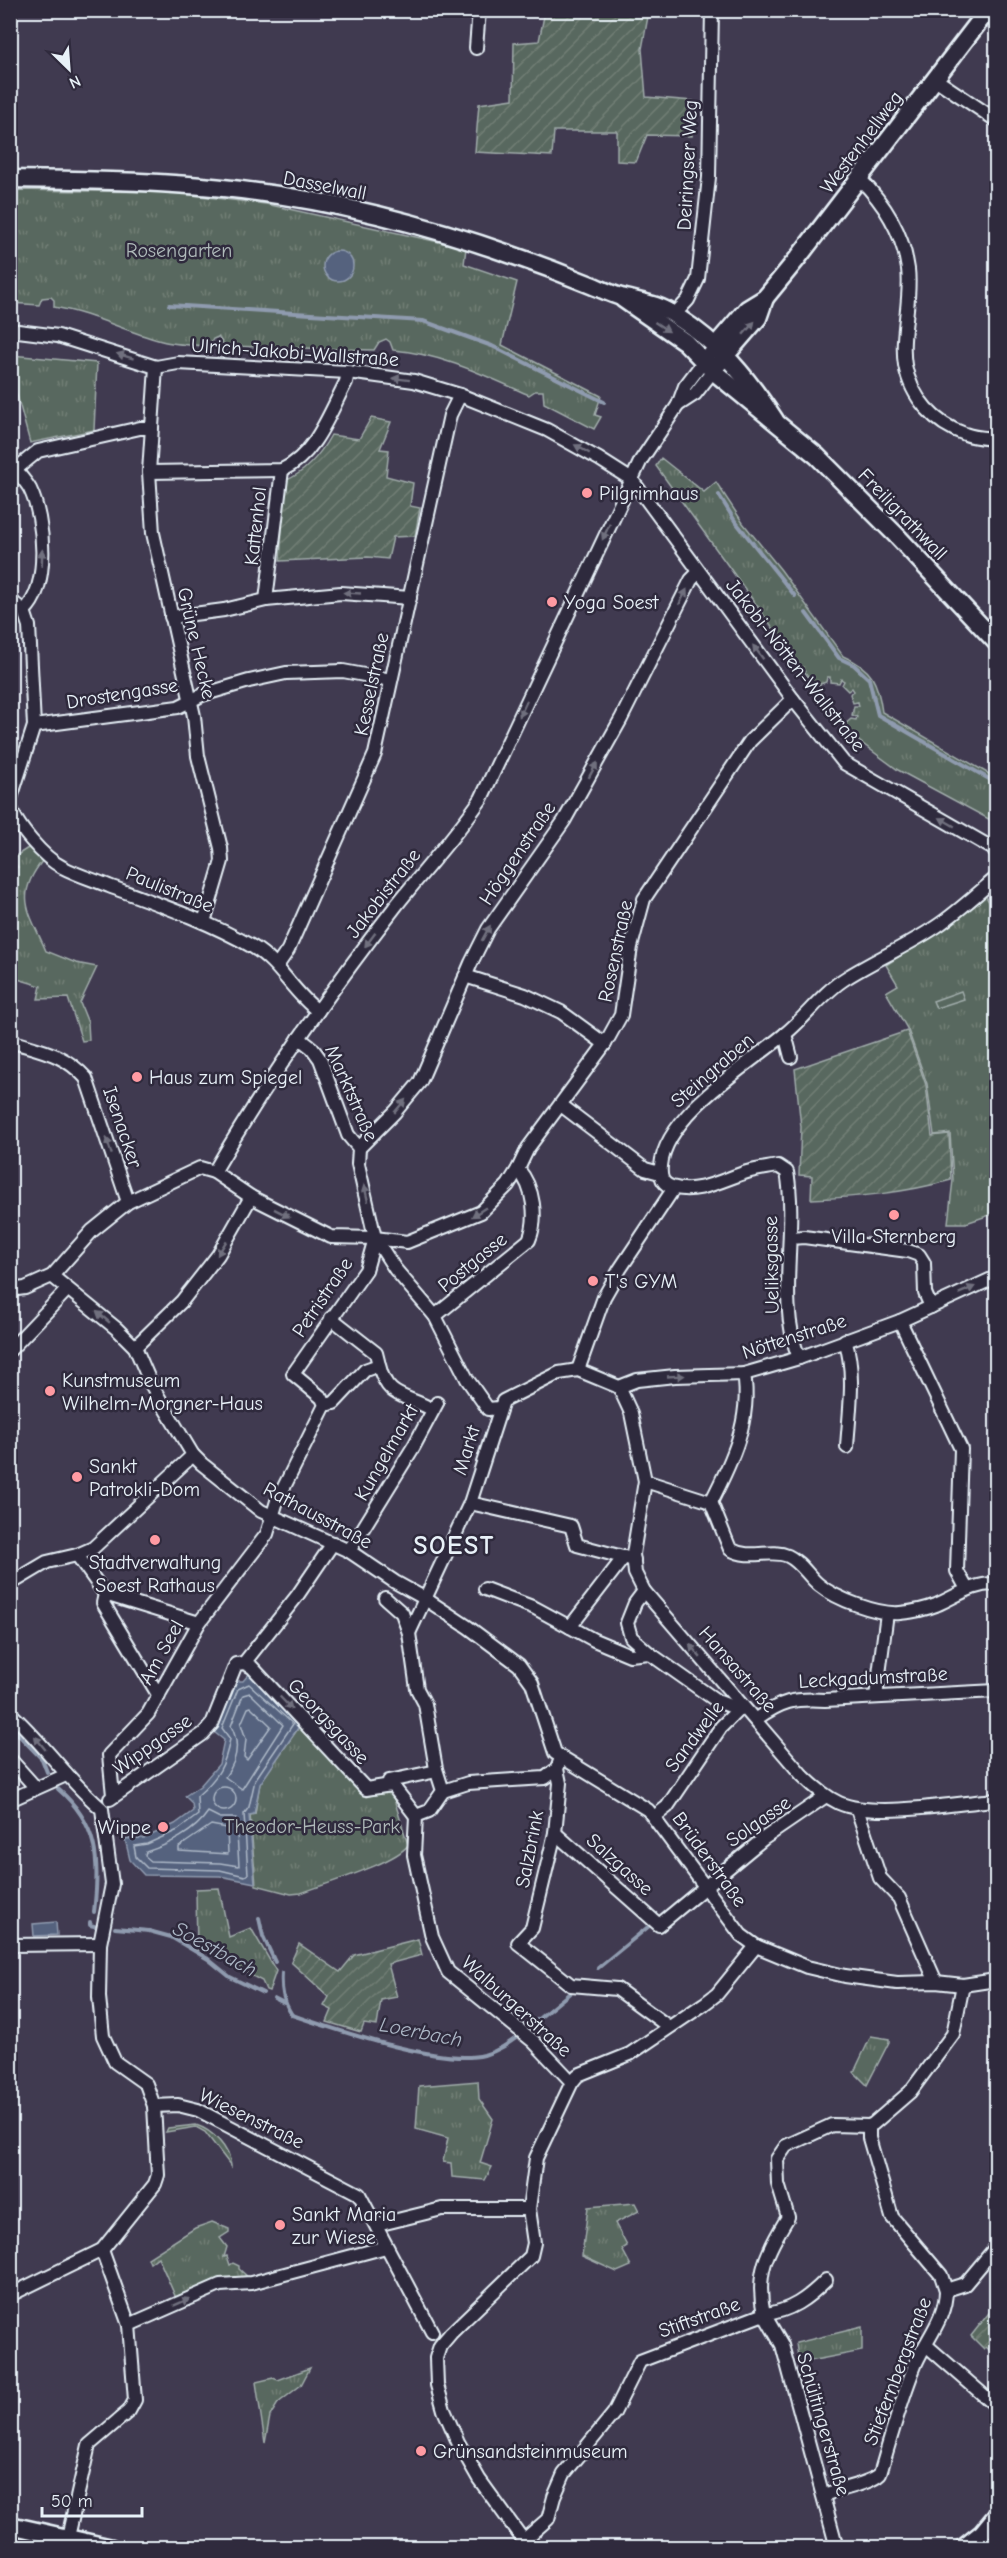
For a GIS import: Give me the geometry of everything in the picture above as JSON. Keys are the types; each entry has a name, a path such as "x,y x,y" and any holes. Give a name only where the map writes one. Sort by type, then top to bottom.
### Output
{"street":[{"path":"476,48 479,10"},
{"name":"Deiringser Weg","path":"675,314 688,300 698,279 709,177 712,10"},
{"name":"Westenhellweg","path":"708,366 747,309 765,298 860,179 988,10"},
{"path":"935,79 996,120"},
{"name":"Dasselwall","path":"10,179 174,184 222,188 327,205 455,235 518,256 620,296 648,302 675,314 721,350"},
{"path":"860,179 879,197 897,229 908,270 905,365 915,392 934,418 966,435 996,439"},
{"name":"Dasselwall","path":"620,296 685,342 708,366"},
{"name":"Ulrich-Jakobi-Wallstraße","path":"10,330 58,336 156,367 178,363 348,372 414,381 460,395 547,430 632,480"},
{"name":"Freiligrathwall","path":"721,350 751,384 775,420"},
{"name":"Jakobistraße","path":"214,1172 318,1011 408,890 455,836 481,799 648,447 678,405 695,394 708,366"},
{"name":"Freiligrathwall","path":"708,366 775,420 854,492 996,642"},
{"name":"Grüne Hecke","path":"156,367 149,472 153,533 190,702 198,756 222,848 222,861 204,922"},
{"name":"Kattenhol","path":"266,600 282,471 295,464 312,446 346,382 348,372"},
{"name":"Kesselstraße","path":"277,966 288,950 375,754 450,415 460,395"},
{"path":"10,600 24,611 33,603 41,568 42,537 30,490 13,472 38,450 140,428 152,428"},
{"path":"149,472 282,471"},
{"name":"Jakobi-Nötten-Wallstraße","path":"632,480 793,699 844,763 992,848 996,853"},
{"name":"Höggenstraße","path":"359,1148 395,1112 420,1082 465,976 488,929 564,821 621,719 691,580 699,572"},
{"path":"171,617 224,610 266,600 341,593 410,598"},
{"name":"Paulistraße","path":"24,611 29,626 34,726 10,803 13,815 24,832 61,867 204,922 255,948 277,966 308,1004 318,1011"},
{"name":"Drostengasse","path":"34,726 178,707 202,695 286,673 343,671 391,680"},
{"name":"Rosenstraße","path":"214,1172 251,1197 331,1237 375,1238 407,1242 468,1219 495,1200 518,1169 528,1148 605,1044 621,1015 631,947 644,898 744,750 793,699"},
{"name":"Steingraben","path":"660,1173 665,1148 684,1118 785,1034 844,979 887,957 941,923 996,878"},
{"path":"465,976 525,995 561,1012 605,1044"},
{"path":"785,1034 791,1057"},
{"name":"Marktstraße","path":"299,1038 312,1048 320,1059 348,1135 359,1148 358,1164 375,1238 395,1269 435,1316 467,1379 488,1409 499,1408"},
{"name":"Isenacker","path":"10,1041 72,1062 86,1078 128,1202"},
{"path":"561,1105 645,1169 660,1173 665,1185 674,1188 604,1297 578,1370"},
{"name":"Ueliksgasse","path":"674,1188 684,1190 710,1186 748,1172 778,1166 787,1172 790,1311 795,1347 799,1358"},
{"path":"10,1290 25,1288 52,1276 92,1231 128,1202 200,1168 214,1172"},
{"name":"Postgasse","path":"435,1316 529,1240 534,1228 533,1206 526,1178 518,1169"},
{"path":"135,1347 182,1301 218,1255 251,1197"},
{"name":"Petristraße","path":"325,1405 322,1398 292,1374 366,1270 375,1238"},
{"path":"790,1238 816,1238 908,1251 919,1255 924,1263 925,1293 931,1307"},
{"name":"Rathausstraße","path":"52,1276 67,1290 83,1300 135,1347 151,1384 193,1455 261,1511 349,1551 395,1582 424,1598"},
{"name":"Nöttenstraße","path":"619,1387 637,1380 675,1376 744,1374 799,1358 900,1321 996,1277"},
{"path":"10,1350 67,1290"},
{"path":"325,1405 334,1403 365,1370 379,1365 376,1353 331,1318"},
{"path":"900,1321 922,1372 961,1449 957,1570 967,1589"},
{"path":"845,1340 848,1350 850,1389 847,1447"},
{"name":"Kungelmarkt","path":"349,1551 414,1446 435,1406 390,1391 383,1381 379,1365"},
{"path":"499,1408 503,1401 559,1373 578,1370 619,1387 631,1413 645,1481 711,1502"},
{"path":"744,1374 746,1384 742,1432 711,1502 730,1549 748,1556 788,1556 820,1586 879,1613 902,1613 935,1606 967,1589 996,1584"},
{"name":"Am Seel","path":"113,1795 109,1755 148,1714 199,1623 267,1534 272,1516 325,1405"},
{"name":"Markt","path":"409,1633 470,1503 499,1408"},
{"path":"10,1584 47,1562 77,1556 93,1548 193,1455"},
{"name":"Hansastraße","path":"645,1481 629,1559 644,1591 741,1707 756,1719 802,1774 826,1796 857,1809"},
{"name":"Markt","path":"470,1503 571,1526 577,1545 629,1559"},
{"path":"244,1663 297,1596 333,1543"},
{"path":"77,1556 105,1594 199,1623"},
{"path":"570,1627 629,1559"},
{"path":"485,1589 535,1608 630,1656 648,1653"},
{"name":"Sandwelle","path":"644,1591 635,1603 627,1623 631,1637 648,1653 717,1701 741,1707"},
{"path":"105,1594 103,1603 159,1696"},
{"path":"385,1598 402,1613 409,1633 417,1689 425,1704 436,1769 443,1791"},
{"path":"424,1598 519,1665 532,1683 559,1764 545,1778 468,1784 443,1791 429,1811 416,1816 389,1780 432,1772 436,1769"},
{"path":"876,1697 887,1613"},
{"name":"Georgsgasse","path":"244,1663 252,1667 366,1789 391,1785"},
{"name":"Wippgasse","path":"113,1795 204,1734 212,1724 236,1664 244,1663"},
{"name":"Leckgadumstraße","path":"756,1719 772,1708 798,1698 825,1700 996,1691"},
{"name":"Sandwelle","path":"654,1817 667,1807 721,1728 741,1707"},
{"path":"10,1713 30,1731 78,1789 102,1809 112,1884 100,1944 99,1997 103,2036 115,2062 146,2084 154,2106 158,2175 155,2184 102,2250 10,2295"},
{"path":"10,1759 36,1788"},
{"name":"Brüderstraße","path":"559,1764 648,1810 741,1935 756,1946 807,1967 845,1976 897,1983 936,1982 963,1986 996,1980"},
{"name":"Salzbrink","path":"559,1764 560,1783 555,1833 532,1928 518,1943 571,1985 617,1989 669,2027"},
{"path":"10,1800 66,1775"},
{"path":"102,1809 113,1795"},
{"name":"Solgasse","path":"659,1925 703,1886 763,1839 826,1796"},
{"path":"936,1982 899,1898 880,1878 857,1809 890,1809 996,1800"},
{"name":"Walburgerstraße","path":"416,1816 414,1855 432,1937 448,1972 533,2041 572,2082 537,2158 529,2209 534,2243 531,2256 451,2333 440,2346 436,2358 437,2385 444,2410 458,2442 479,2479 527,2544"},
{"name":"Salzgasse","path":"555,1833 659,1925"},
{"path":"10,1945 100,1944"},
{"path":"572,2082 578,2075 630,2054 704,2004 717,1994 756,1946"},
{"path":"946,2290 941,2275 892,2217 869,2139 869,2126 878,2121 910,2092 953,2034 963,1986"},
{"name":"Wiesenstraße","path":"154,2106 178,2105 198,2110 359,2194 432,2332"},
{"name":"Stiftstraße","path":"527,2544 548,2518 564,2474 614,2413 640,2361 764,2314 759,2286 763,2263 788,2217 778,2184 777,2159 786,2146 832,2125 869,2126"},
{"path":"376,2226 442,2209 529,2209"},
{"path":"129,2325 220,2285 251,2283 386,2247"},
{"name":"Stiefernbergstraße","path":"824,2495 837,2489 864,2483 880,2474 900,2407 917,2361 943,2314 946,2290 964,2284 996,2247"},
{"path":"68,2537 90,2442 119,2421 129,2411 135,2400 129,2325 102,2250"},
{"path":"764,2314 790,2308 810,2296 826,2280"},
{"name":"Schültingerstraße","path":"764,2314 782,2345 837,2547"},
{"path":"926,2345 996,2406"},
{"path":"963,2547 982,2533 996,2516"},
{"path":"10,2525 112,2547"}],"green space":[{"path":"545,11 649,11 642,49 646,97 693,101 692,136 647,135 636,162 617,161 617,131 554,131 552,156 475,152 479,104 513,99 514,43 539,41"},
{"name":"Rosengarten","path":"11,190 167,192 266,204 466,248 464,264 517,282 502,345 601,396 595,415 601,417 594,429 544,403 543,391 535,391 529,395 446,361 393,350 386,339 379,342 374,350 225,346 218,337 213,339 209,346 170,343 81,313 54,307 54,300 51,297 42,298 39,305 11,303"},
{"path":"11,355 97,363 94,430 30,443 11,373"},
{"path":"371,418 391,422 380,449 389,450 386,476 413,483 410,506 420,508 415,536 393,537 388,559 368,557 280,561 285,481 300,473 312,462 331,435 359,439"},
{"path":"661,458 704,492 716,482 743,523 781,570 843,656 861,666 872,677 876,684 882,712 996,778 996,823 898,770 848,733 843,726 851,719 856,720 857,717 852,715 854,706 859,706 858,702 853,703 850,694 854,691 852,688 848,691 842,685 844,681 841,679 839,683 830,682 830,677 827,677 826,682 815,686 656,466"},
{"path":"28,848 43,860 29,884 27,905 46,951 76,963 97,967 80,1003 88,1023 89,1040 82,1041 68,998 38,999 41,986 11,977 10,871 18,867 11,859"},
{"path":"985,895 996,913 996,1213 966,1223 948,1223 953,1180 950,1133 934,1135 927,1084 908,1030 886,992 898,985 886,965 960,916"},
{"path":"961,991 964,999 936,1008 933,1001"},
{"path":"907,1031 926,1085 932,1136 949,1134 951,1180 882,1194 811,1199 812,1176 799,1175 801,1127 795,1069"},
{"name":"Theodor-Heuss-Park","path":"302,1723 366,1797 391,1789 408,1845 401,1852 375,1866 301,1893 291,1894 256,1885 250,1815 255,1814 260,1783"},
{"path":"219,1888 229,1937 251,1928 276,1971 269,1991 266,1990 262,1981 245,1972 210,1946 197,1950 196,1889"},
{"path":"418,1939 422,1955 388,1964 397,1997 381,2000 377,2026 364,2024 361,2032 327,2022 332,2010 324,2006 329,1997 291,1962 299,1944 340,1972 354,1955"},
{"path":"871,2036 889,2039 889,2042 867,2085 854,2072"},
{"path":"478,2081 479,2099 493,2119 480,2163 492,2167 485,2180 452,2177 451,2163 443,2162 448,2138 416,2129 419,2086"},
{"path":"196,2125 208,2131 224,2146 231,2166 205,2132 196,2127 166,2132 168,2128"},
{"path":"635,2203 639,2211 615,2223 627,2246 622,2249 631,2266 617,2272 582,2256 588,2207"},
{"path":"212,2222 229,2229 229,2232 220,2238 227,2247 224,2257 227,2256 230,2265 233,2263 239,2266 239,2269 249,2278 176,2298 158,2257 150,2263 148,2258 195,2228"},
{"path":"996,2304 996,2356 986,2347 984,2349 971,2336"},
{"path":"862,2327 862,2351 799,2363 796,2343"},
{"path":"310,2368 301,2385 278,2403 270,2416 265,2443 256,2382 273,2378 278,2380"}],"water":[{"path":"338,251 348,256 353,266 348,276 338,281 328,276 323,266 328,256"},
{"path":"249,1674 302,1722 260,1784 254,1814 249,1815 255,1883 220,1876 144,1875 130,1860 125,1839 145,1838 175,1824 193,1811 192,1803 185,1796 200,1786 219,1764 224,1740 214,1732 234,1681 243,1681"},
{"path":"56,1922 57,1935 34,1936 33,1924"}],"waterway":[{"path":"169,305 423,321 492,346 604,402"},
{"path":"719,495 735,521 795,596"},
{"path":"806,613 839,658 854,665 869,679 878,715 996,783"},
{"name":"Soestbach","path":"10,1726 42,1759 47,1772"},
{"name":"Soestbach","path":"58,1789 72,1802 82,1816 94,1845 97,1877 94,1912"},
{"name":"Soestbach","path":"712,1872 768,1829"},
{"name":"Soestbach","path":"674,1905 694,1888"},
{"name":"Loerbach","path":"259,1918 263,1936 275,1962"},
{"name":"Soestbach","path":"90,1922 90,1925 94,1926"},
{"name":"Loerbach","path":"598,1968 648,1927"},
{"name":"Soestbach","path":"115,1928 149,1931 171,1937 208,1959 230,1977 263,1993"},
{"name":"Loerbach","path":"282,1973 283,1995 292,2015 388,2045 442,2056 465,2057 484,2055 520,2035"},
{"name":"Loerbach","path":"525,2030 571,1992"},
{"name":"Soestbach","path":"274,1998 284,2003"}],"place":[{"name":"Pilgrimhaus","path":"587,493"},
{"name":"Yoga Soest","path":"552,602"},
{"name":"Haus zum Spiegel","path":"137,1077"},
{"name":"Villa Sternberg","path":"894,1215"},
{"name":"T's GYM","path":"593,1281"},
{"name":"Kunstmuseum Wilhelm-Morgner-Haus","path":"50,1391"},
{"name":"Sankt Patrokli-Dom","path":"77,1477"},
{"name":"Stadtverwaltung Soest Rathaus","path":"155,1540"},
{"name":"Wippe","path":"163,1827"},
{"name":"Sankt Maria zur Wiese","path":"280,2225"},
{"name":"Grünsandsteinmuseum","path":"421,2451"}],"district":[{"name":"SOEST","path":"454,1545"}]}
